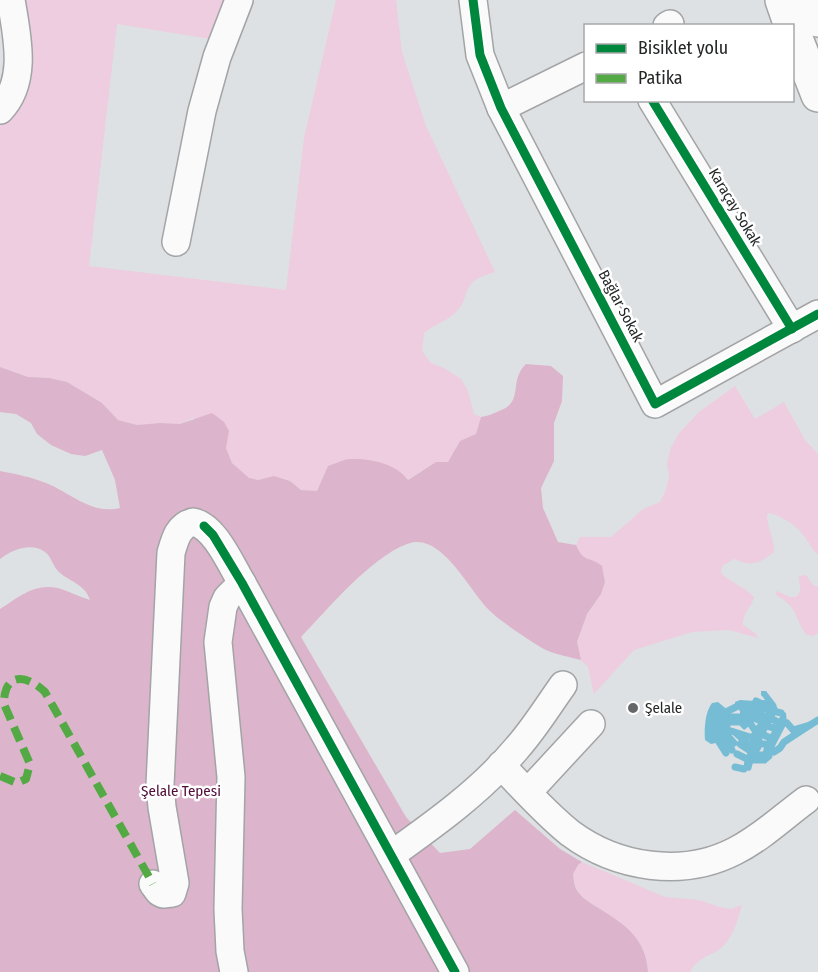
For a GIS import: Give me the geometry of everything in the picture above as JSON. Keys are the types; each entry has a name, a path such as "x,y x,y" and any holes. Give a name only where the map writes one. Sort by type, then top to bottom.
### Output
{"highway":[{"path":"782,0 791,24"},
{"path":"810,0 818,20"},
{"path":"794,32 818,95"}],"street":[{"path":"0,111 16,87 17,35 11,0"},
{"path":"176,242 202,111 217,57 239,0"},
{"name":"Bağlar Sokak","path":"473,0 480,56 501,108 655,404 818,314"},
{"path":"501,108 584,66"},
{"name":"Karaçay Sokak","path":"653,102 792,329"},
{"path":"153,884 159,892 168,894 172,893 175,883 160,785 171,553 181,529 193,522 204,526 213,535 242,583 455,972"},
{"path":"234,972 230,951 228,909 231,777 218,642 226,598 242,583"},
{"path":"391,855 455,808 501,765 516,749 563,685"},
{"path":"528,792 591,724"},
{"path":"501,765 572,834 594,847 640,864 663,867 702,865 737,851 755,840 806,800"}],"shaded area":[{"path":"11,0 239,0 223,41 117,24 89,266 286,290 304,138 336,0 396,0 402,52 426,126 495,272 483,276 470,285 463,302 453,315 424,333 422,351 431,363 461,379 468,391 474,414 481,417 476,434 460,441 448,462 436,462 407,480 328,466 317,491 301,490 290,481 274,476 258,480 249,479 232,463 226,448 228,431 193,418 180,424 137,425 118,420 102,403 67,382 28,377 0,367 0,110"},
{"path":"735,386 755,419 784,402 805,440 818,454 818,555 795,526 769,513 767,520 774,552 755,563 734,559 722,566 721,573 754,597 744,616 743,625 755,633 758,638 729,630 692,632 634,650 594,694 588,667 581,660 577,643 587,614 601,594 605,582 602,566 580,556 576,545 580,537 611,537 643,509 660,502 669,478 667,463 671,447 680,432 699,412"},
{"path":"806,575 813,585 818,587 818,633 813,636 807,635 793,609 776,595 776,591 796,596 800,590 799,576"},
{"path":"582,862 665,897 699,900 731,909 742,905 733,931 724,945 698,962 690,972 648,972 643,950 633,934 585,899 577,890 573,874"}],"green space":[{"name":"Şelale Tepesi","path":"526,364 551,366 563,376 562,401 554,423 554,461 541,488 543,508 558,542 576,545 585,558 602,566 605,582 601,594 587,614 577,642 581,660 546,650 509,626 490,611 443,554 419,542 407,544 393,551 364,572 301,637 406,817 440,853 470,849 515,810 560,849 582,862 573,874 574,883 580,895 633,934 643,950 648,972 0,972 0,609 27,592 41,587 58,588 90,600 85,590 59,572 47,554 40,549 22,548 0,559 0,471 46,483 91,506 120,508 115,480 102,450 85,456 71,454 51,445 37,434 31,423 16,414 0,412 0,367 28,377 67,382 102,403 118,420 137,425 180,424 212,413 224,422 229,431 226,448 232,463 249,478 258,480 274,476 290,481 301,490 317,491 328,466 345,460 382,463 397,470 408,480 436,462 448,462 460,441 476,434 481,417 497,412 512,402 518,377"}],"water":[{"path":"761,691 766,691 778,710 763,736 761,749 754,759 751,770 748,771 744,769 744,764 751,734 767,710"},
{"path":"756,701 759,710 754,721 744,730 740,726 740,711 735,706 735,702"},
{"path":"718,702 730,712 732,722 726,738 721,742 711,744 705,740 706,721 712,703"},
{"path":"782,711 786,713 787,723 775,746 772,758 765,764 763,751 765,744"}],"waterway":[{"path":"756,701 762,704 767,703"},
{"path":"728,711 736,707"},
{"path":"759,708 767,709"},
{"path":"777,712 781,713"},
{"path":"759,714 765,716"},
{"path":"732,717 740,717"},
{"path":"756,719 761,721"},
{"path":"774,720 778,722"},
{"path":"787,723 793,730 818,720"},
{"path":"732,722 740,722"},
{"path":"750,723 754,729"},
{"path":"774,752 784,742 810,725"},
{"path":"770,727 775,728"},
{"path":"728,730 750,737"},
{"path":"737,734 749,745"},
{"path":"727,735 734,743"},
{"path":"764,735 768,737"},
{"path":"725,739 732,750"},
{"path":"719,742 726,753"},
{"path":"740,744 749,750"},
{"path":"737,754 745,758"},
{"path":"757,755 763,755"},
{"path":"753,760 763,760"},
{"path":"735,767 744,769"}],"marked path":[{"path":"0,776 17,783 26,779 30,764 4,704 8,686 17,679 23,679 45,692 153,884"}],"cycle path":[{"path":"473,0 480,55 501,108 655,404 818,314"},
{"path":"653,102 792,329"},
{"path":"204,526 213,535 242,583 455,972"}],"place":[{"name":"Şelale","path":"633,708"}]}
